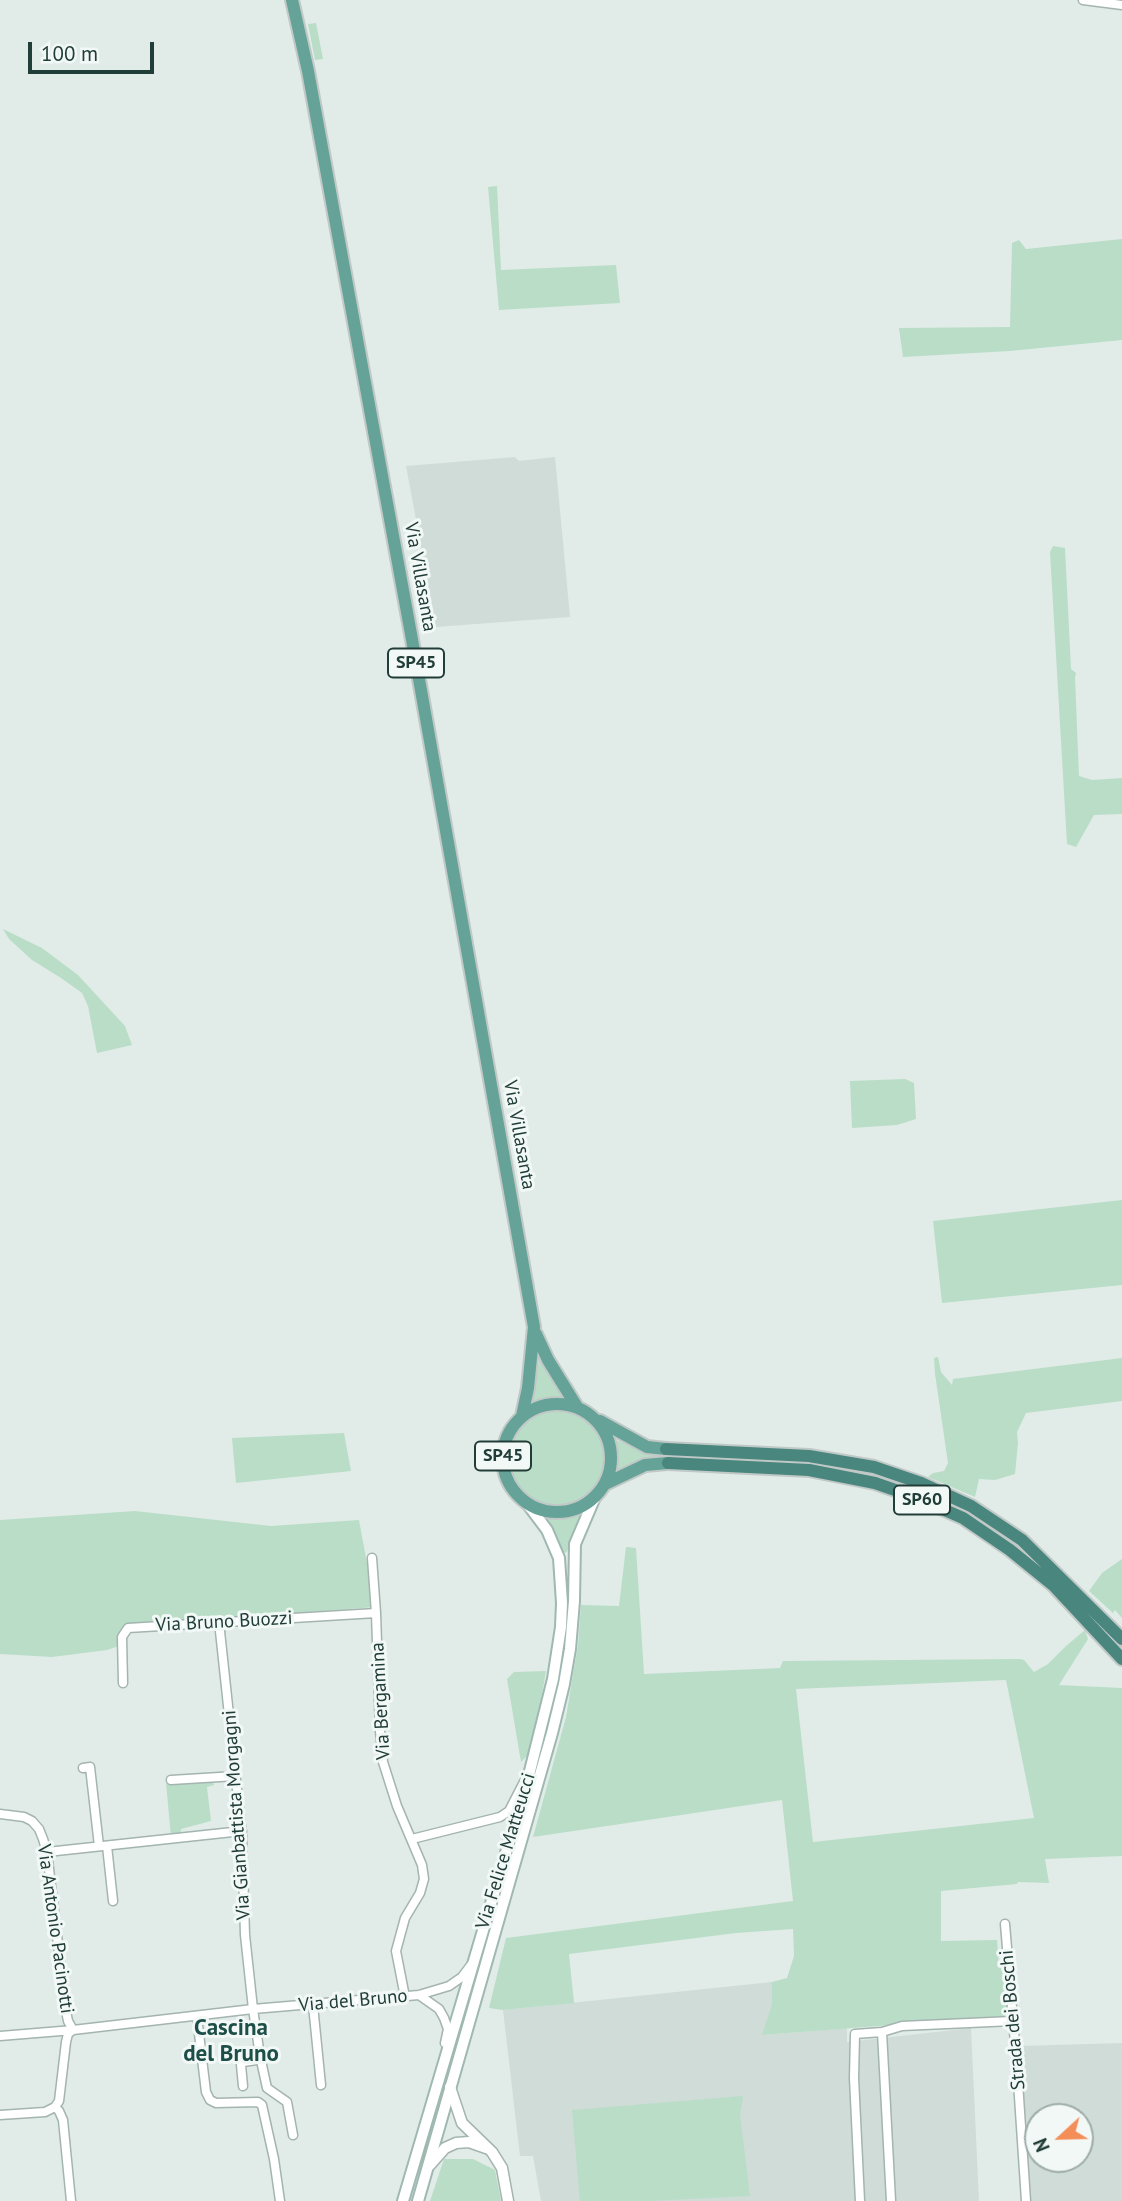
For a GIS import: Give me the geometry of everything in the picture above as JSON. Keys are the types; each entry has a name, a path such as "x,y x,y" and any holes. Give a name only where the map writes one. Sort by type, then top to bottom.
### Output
{"highway":[{"name":"SP60","path":"667,1456 809,1456 874,1467 921,1483 971,1506 1022,1539 1122,1639"},
{"name":"SP60","path":"667,1456 809,1470 875,1483 963,1518 1010,1550 1053,1585 1122,1659"}],"main road":[{"name":"Via Villasanta","path":"292,0 308,71 534,1327"},
{"name":"SP45","path":"534,1327 548,1360 577,1407"},
{"name":"SP45","path":"522,1416 534,1327"},
{"name":"SP45","path":"526,1503 508,1481 503,1460 507,1436 522,1416 551,1403 565,1403 594,1417"},
{"name":"SP60","path":"594,1417 612,1429 667,1456"},
{"path":"526,1503 542,1510 565,1512 581,1507 595,1497 604,1485 611,1465 611,1449 606,1434 594,1417"},
{"name":"SP60","path":"604,1485 667,1456"},
{"name":"Via Felice Matteucci","path":"418,2201 552,1733 564,1684 572,1630 575,1544 595,1497"},
{"name":"Via Felice Matteucci","path":"403,2201 529,1775 553,1679 562,1604 559,1558 547,1530 526,1503"}],"street":[{"path":"1083,0 1122,5"},
{"name":"Via Bergamina","path":"372,1558 383,1762 397,1806 422,1865 424,1879 421,1893 405,1918 396,1951 405,1997"},
{"name":"Via Bruno Buozzi","path":"124,1683 122,1637 128,1628 376,1613"},
{"name":"Via Gianbattista Morgagni","path":"219,1622 242,1831 245,1936 253,2009 267,2088 287,2102 293,2135"},
{"path":"83,1768 90,1767 113,1901"},
{"path":"412,1839 500,1817 509,1811 514,1797 529,1775"},
{"path":"171,1780 236,1776"},
{"name":"Via Antonio Pacinotti","path":"0,1814 24,1817 32,1821 39,1829 47,1852 66,2011 73,2030"},
{"path":"47,1852 242,1831"},
{"name":"Strada dei Boschi","path":"1005,1924 1026,2201"},
{"path":"419,1995 449,1986 462,1977 473,1963"},
{"name":"Via del Bruno","path":"0,2036 253,2009 419,1995 439,2009 448,2029 442,2070"},
{"path":"313,2005 321,2085"},
{"path":"197,2017 206,2092 210,2100 216,2103 258,2102 262,2105 280,2201"},
{"path":"860,2201 854,2078 855,2034 881,2032 902,2026 1013,2021"},
{"path":"0,2115 46,2112 55,2107 65,2042 73,2030"},
{"path":"881,2032 891,2201"},
{"path":"243,2086 241,2065 243,2062 257,2060 260,2056"},
{"path":"450,2087 463,2123 492,2152 502,2168 508,2201"},
{"path":"55,2107 63,2120 71,2201"},
{"path":"428,2167 445,2148 456,2143 482,2146 492,2152"}],"shaded area":[{"path":"515,457 519,461 555,457 570,617 436,627 406,466"},
{"path":"772,1982 772,2004 763,2035 847,2028 847,2042 971,2028 979,2201 541,2201 533,2156 520,2156 503,2010"},
{"path":"1122,2043 1122,2201 1030,2201 1028,2173 1094,2173 1094,2103 1024,2103 1021,2046"}],"green space":[{"path":"316,23 323,59 315,60 308,24"},
{"path":"497,186 501,270 616,265 620,303 499,310 488,187"},
{"path":"1122,239 1122,340 1010,351 903,357 899,328 1010,327 1012,243 1019,240 1026,249"},
{"path":"1053,546 1065,548 1071,669 1076,673 1079,776 1092,780 1122,778 1122,814 1094,815 1076,847 1067,844 1050,552"},
{"path":"3,929 42,948 78,975 125,1026 132,1045 97,1053 88,1006 82,993 32,960 9,939"},
{"path":"905,1079 914,1083 916,1119 897,1125 852,1128 850,1081"},
{"path":"1122,1200 1122,1285 942,1303 933,1221"},
{"path":"540,1356 567,1398 542,1399 530,1404"},
{"path":"938,1357 941,1372 952,1385 953,1379 1122,1358 1122,1401 1026,1413 1017,1432 1015,1474 995,1480 979,1479 975,1497 928,1477 944,1471 948,1463 935,1374 934,1358"},
{"path":"557,1409 584,1417 598,1431 606,1458 598,1485 584,1499 557,1507 530,1499 516,1485 508,1458 516,1431 530,1417"},
{"path":"344,1433 351,1471 236,1483 232,1438"},
{"path":"616,1440 641,1450 664,1455 618,1470"},
{"path":"135,1511 271,1526 359,1520 375,1607 126,1626 119,1646 107,1650 52,1657 0,1654 0,1520"},
{"path":"580,1515 567,1552 563,1553 547,1521 549,1518 559,1520"},
{"path":"626,1547 636,1548 644,1674 780,1668 783,1661 1020,1659 1034,1672 1048,1664 1085,1630 1088,1639 1059,1685 1122,1688 1122,1856 1045,1859 1049,1883 1018,1882 941,1891 941,1941 997,1940 999,1967 1006,1968 1008,2016 762,2035 772,2004 772,1982 787,1978 794,1956 793,1929 736,1933 569,1954 574,2003 503,2010 489,2008 506,1938 793,1901 782,1800 533,1837 566,1717 578,1645 581,1605 619,1606","holes":["1006,1680 1034,1818 813,1842 796,1689"]},
{"path":"1122,1559 1122,1618 1089,1591 1102,1573"},
{"path":"546,1671 529,1754 521,1762 507,1679 514,1672"},
{"path":"213,1781 214,1785 207,1787 211,1821 181,1829 181,1835 171,1837 166,1783"},
{"path":"743,2096 740,2115 750,2196 652,2201 580,2201 572,2110"},
{"path":"444,2159 473,2159 495,2170 501,2201 430,2201"}],"district":[{"name":"Cascina del Bruno","path":"231,2041"}]}
